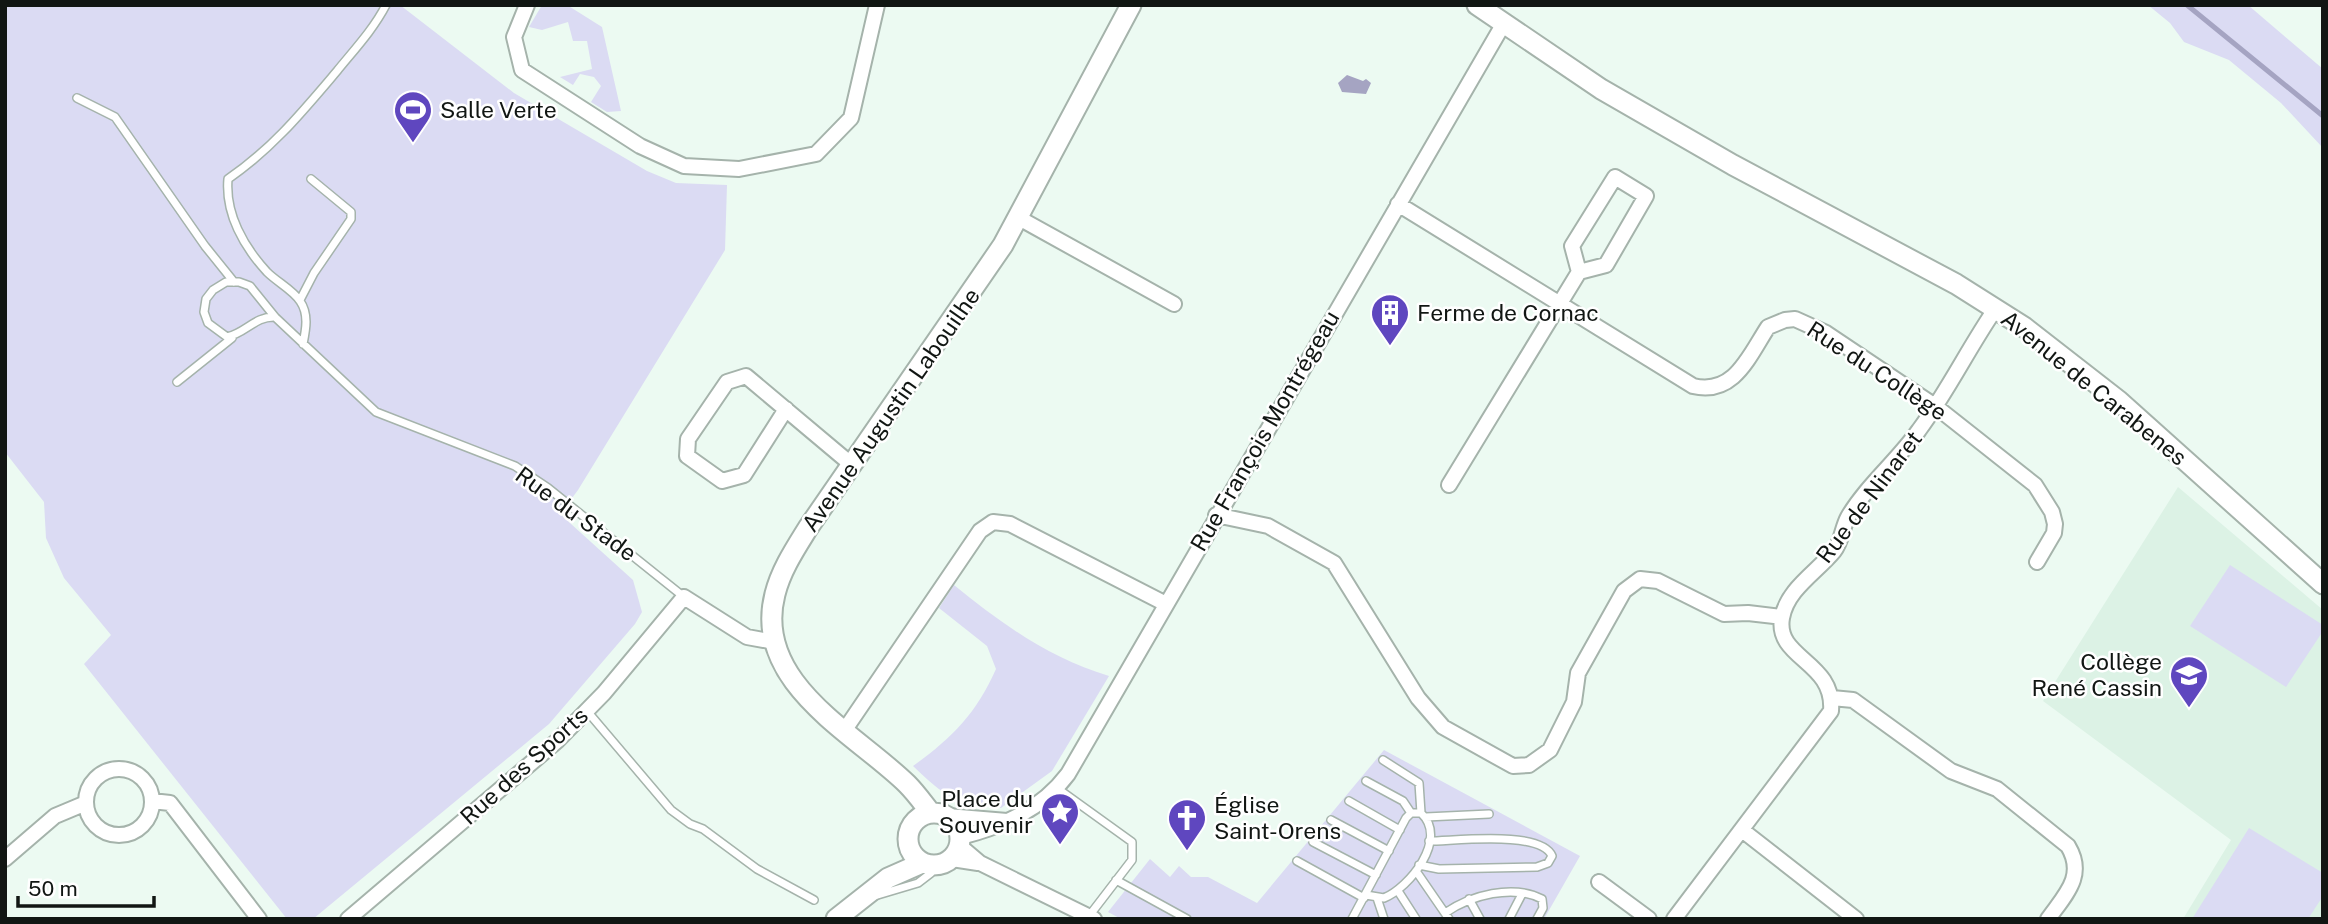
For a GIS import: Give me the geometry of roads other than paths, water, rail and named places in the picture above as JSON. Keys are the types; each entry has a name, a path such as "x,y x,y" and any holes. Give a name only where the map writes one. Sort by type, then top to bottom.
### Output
{"street":[{"path":"527,5 514,37 522,71 640,146 684,166 739,169 816,154 851,118 877,5"},
{"name":"Avenue Augustin Labouilhe","path":"925,822 912,789 801,690 775,642 772,610 780,579 808,528 973,292 1019,218 1131,5"},
{"name":"Avenue de Carabenes","path":"1477,5 1500,14 1601,89 1733,165 1996,308 2119,401 2323,584"},
{"name":"Rue François Montrégeau","path":"958,847 1027,813 1058,789 1398,204 1500,14"},
{"path":"1448,485 1579,272 1606,265 1646,196 1615,177 1572,246 1579,272"},
{"name":"Rue du Collège","path":"1398,204 1693,386 1704,388 1726,384 1735,377 1768,327 1775,323 1795,319 1826,333 1935,406 2035,485 2045,498 2055,524 2054,533 2037,562"},
{"path":"1019,218 1174,304"},
{"name":"Rue de Ninaret","path":"1782,617 1807,578 1837,547 1849,517 1919,430 1996,308"},
{"path":"786,409 744,475 722,481 687,456 688,439 727,382 746,376 786,409 852,465"},
{"path":"1216,515 1268,526 1334,563 1418,698 1443,727 1513,766 1528,765 1550,751 1574,702 1578,673 1624,591 1640,579 1658,581 1724,614 1782,617 1782,630 1792,650 1823,676 1832,698 1831,711 1825,723 1674,919"},
{"path":"844,731 980,531 993,523 1010,524 1166,604"},
{"name":"Rue du Stade","path":"684,597 747,637 775,642"},
{"name":"Rue des Sports","path":"348,919 557,741 587,711 684,597"},
{"path":"1832,698 1853,700 1951,771 1997,789 2068,846 2076,859 2075,881 2048,919"},
{"path":"113,770 123,770 140,777 146,784 152,801 141,827 124,835 115,835 98,827 92,821 86,803 87,794 97,778 113,770"},
{"path":"152,801 170,803 259,919"},
{"path":"5,859 55,816 86,803"},
{"path":"925,822 1008,821"},
{"path":"925,822 959,828 958,847"},
{"path":"925,822 909,849 927,864"},
{"path":"836,919 888,878 925,822"},
{"path":"1742,830 1856,919"},
{"path":"958,847 980,863 1091,917"},
{"path":"888,878 927,864 958,847"},
{"path":"1599,882 1649,919"}],"lane":[{"path":"303,344 306,314 300,300 267,272 243,239 230,211 228,179 261,155 298,119 366,36 386,5"},
{"name":"Rue du Stade","path":"77,99 116,117 197,235 234,282 250,286 275,317 376,412 515,466 548,488 684,597"},
{"path":"300,300 314,273 352,219 351,212 311,179"},
{"path":"234,282 213,290 206,299 204,312 208,323 218,333 227,337 236,335"},
{"path":"177,382 259,319 275,317"},
{"path":"587,711 671,810 690,824 703,829 757,869 814,900"},
{"path":"1297,861 1365,897 1377,898 1398,891 1410,881 1429,841 1419,783 1383,760"},
{"path":"1366,781 1403,801 1411,813 1489,814"},
{"path":"1058,789 1132,842 1132,860 1091,917"},
{"path":"1349,801 1400,830"},
{"path":"1352,919 1411,813"},
{"path":"1331,820 1389,851"},
{"path":"1417,868 1537,867 1548,863 1552,856 1545,846 1525,839 1429,841"},
{"path":"1313,842 1376,875"},
{"path":"864,897 882,896 918,883 931,873 927,864"},
{"path":"1417,868 1447,916 1469,899 1522,894 1542,899 1543,908 1537,919"},
{"path":"1116,880 1187,919"},
{"path":"1398,891 1416,919"},
{"path":"1509,919 1522,894"},
{"path":"1377,898 1384,919"},
{"path":"1469,899 1480,919"}],"waterway":[{"path":"2187,5 2323,116"}],"place":[{"name":"Salle Verte","path":"413,144"},
{"name":"Ferme de Cornac","path":"1390,347"},
{"name":"Collège René Cassin","path":"2189,709"},
{"name":"Place du Souvenir","path":"1060,846"},
{"name":"Église Saint-Orens","path":"1187,852"}]}
